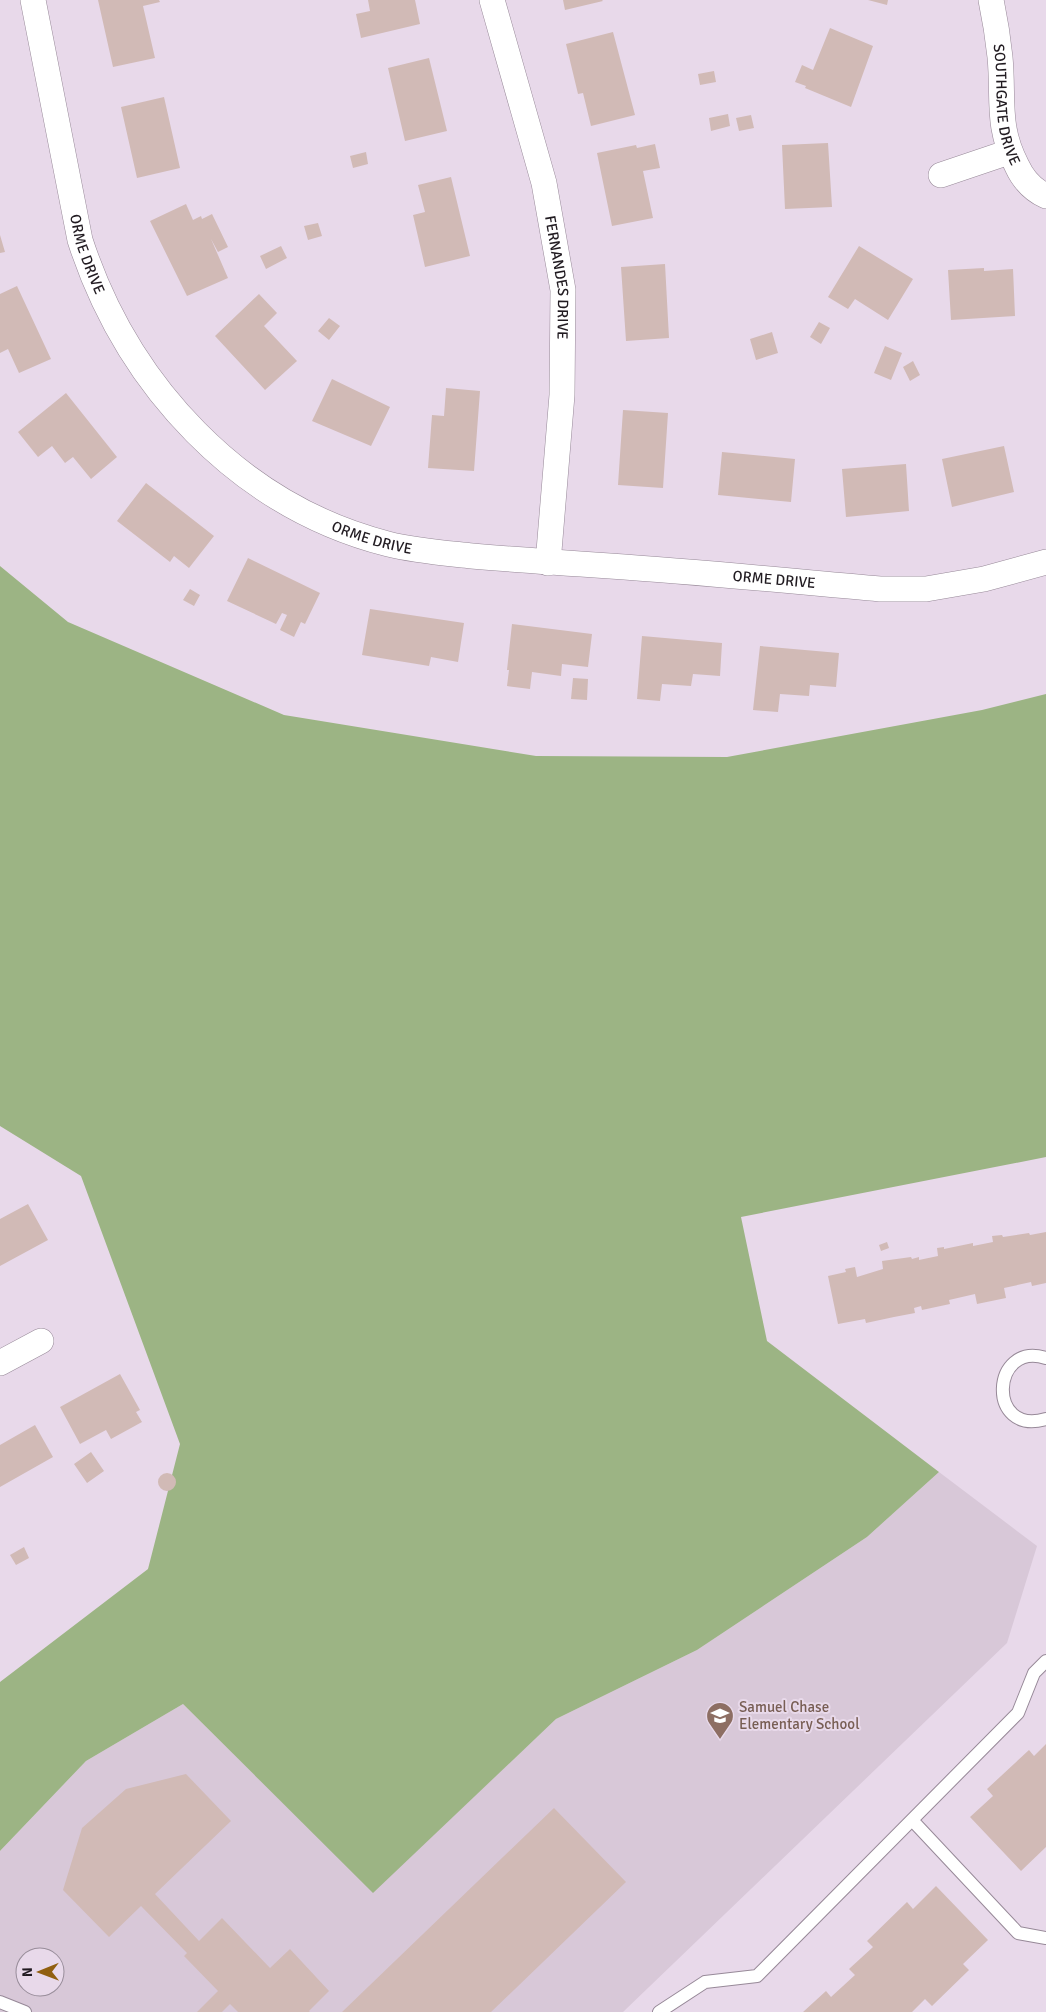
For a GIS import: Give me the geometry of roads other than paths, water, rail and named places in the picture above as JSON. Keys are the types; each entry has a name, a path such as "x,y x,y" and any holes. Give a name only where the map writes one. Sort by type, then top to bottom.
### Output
{"street":[{"name":"ORME DRIVE","path":"33,0 70,198 90,272 113,319 163,397 190,427 220,456 282,502 314,519 353,534 424,551 548,563 880,589 926,589 984,579 1046,562"},
{"name":"FERNANDES DRIVE","path":"492,0 544,183 563,290 562,395 548,563"},
{"name":"SOUTHGATE DRIVE","path":"991,0 1000,57 1002,126 1009,152 1022,177 1046,196"},
{"path":"941,175 1009,152"},
{"path":"0,1364 41,1342"}],"lane":[{"path":"1046,1358 1036,1356 1024,1357 1010,1367 1004,1376 1002,1392 1009,1410 1018,1417 1036,1422 1046,1419"},
{"path":"659,2012 705,1982 756,1976 1018,1713 1034,1673 1046,1662"},
{"path":"912,1820 1018,1933 1046,1938"},
{"path":"0,2002 24,2012"}],"place":[{"name":"Samuel Chase Elementary School","path":"720,1740"}]}
